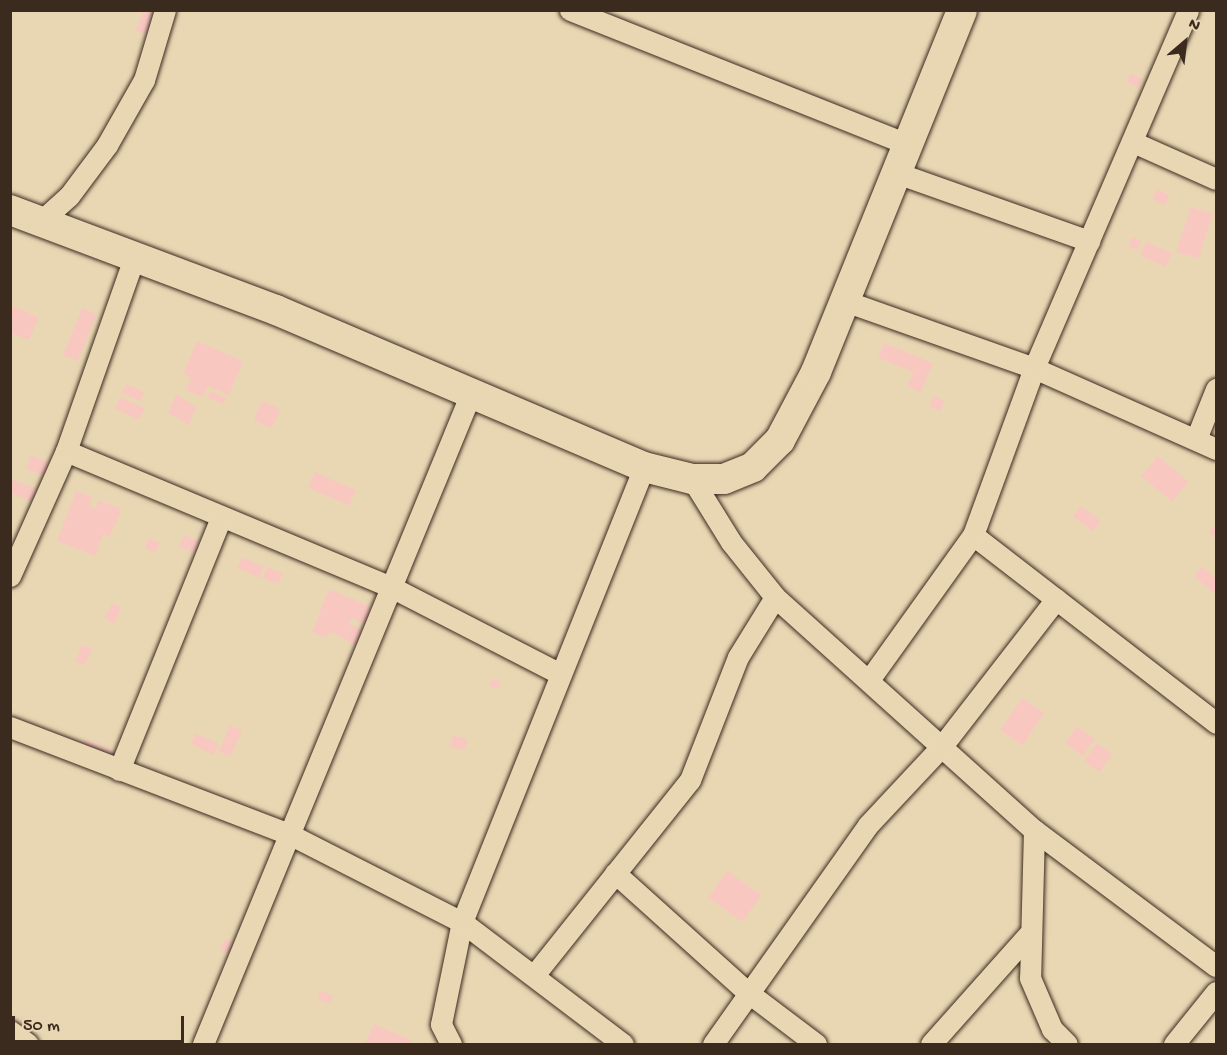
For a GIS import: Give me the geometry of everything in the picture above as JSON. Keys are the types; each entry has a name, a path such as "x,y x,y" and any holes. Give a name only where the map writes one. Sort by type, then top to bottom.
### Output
{"street":[{"path":"40,222 69,196 107,145 144,80 165,10"},
{"path":"570,10 909,145"},
{"path":"10,210 135,255 644,467 692,479 741,473 780,440 845,300 962,10"},
{"path":"869,680 973,535 1034,368 1188,10"},
{"path":"1133,142 1216,179"},
{"path":"897,173 1089,241"},
{"path":"10,576 66,451 135,255"},
{"path":"845,300 1034,368 1216,449"},
{"path":"1196,439 1216,389"},
{"path":"203,1044 471,393"},
{"path":"66,451 220,520 391,587 560,674"},
{"path":"451,1044 441,1024 462,922 644,467"},
{"path":"692,479 731,542 776,597 1034,830 1216,966"},
{"path":"119,770 220,520"},
{"path":"973,535 1215,720"},
{"path":"535,974 690,780 738,657 776,597"},
{"path":"713,1044 746,991 867,825 942,746 1056,599"},
{"path":"10,727 289,834 462,922 535,974 623,1044"},
{"path":"1034,830 1028,935 1030,978 1052,1029 1067,1044"},
{"path":"615,873 746,991 816,1044"},
{"path":"930,1044 1028,935"},
{"path":"1174,1044 1216,992"},
{"path":"10,1031 28,1044"}],"building":[{"path":"143,11 154,15 147,35 136,31"},
{"path":"1131,73 1143,79 1138,88 1126,82"},
{"path":"1157,189 1170,195 1165,205 1152,199"},
{"path":"1191,207 1213,214 1198,259 1176,252"},
{"path":"1132,237 1141,241 1137,250 1128,246"},
{"path":"1146,242 1172,253 1166,267 1140,256"},
{"path":"10,305 39,317 29,340 10,333"},
{"path":"82,308 97,314 78,361 63,355"},
{"path":"197,341 243,361 229,395 208,386 203,397 186,390 191,378 183,374"},
{"path":"884,343 933,363 921,392 907,386 913,372 878,358"},
{"path":"126,384 144,392 140,401 122,393"},
{"path":"210,391 227,398 224,404 207,397"},
{"path":"176,394 196,407 189,425 168,413"},
{"path":"934,396 945,401 940,412 929,407"},
{"path":"120,397 145,408 139,420 115,409"},
{"path":"262,401 280,409 272,428 253,420"},
{"path":"31,455 55,465 44,476 26,469"},
{"path":"1158,456 1189,482 1172,502 1141,476"},
{"path":"315,472 356,490 349,506 308,488"},
{"path":"10,479 42,491 37,503 10,493"},
{"path":"76,491 92,497 89,506 95,509 99,500 122,509 110,537 103,534 95,556 57,541"},
{"path":"1081,506 1101,521 1093,531 1073,516"},
{"path":"1216,523 1216,539 1209,533"},
{"path":"184,535 205,543 200,555 179,547"},
{"path":"149,538 160,543 155,553 145,548"},
{"path":"242,557 264,567 259,578 237,568"},
{"path":"1202,566 1216,578 1216,595 1194,576"},
{"path":"267,567 283,573 279,584 263,578"},
{"path":"329,589 374,608 367,625 351,618 349,624 365,631 358,647 330,631 327,638 312,632"},
{"path":"112,603 122,608 114,623 104,618"},
{"path":"81,645 92,649 85,665 75,662"},
{"path":"493,678 501,682 497,690 489,686"},
{"path":"1022,698 1044,713 1023,745 1000,730"},
{"path":"230,725 242,730 231,757 219,752"},
{"path":"1077,726 1095,739 1082,756 1065,743"},
{"path":"196,733 218,744 213,755 191,744"},
{"path":"453,735 467,739 464,751 450,747"},
{"path":"84,739 123,755 118,767 79,751"},
{"path":"1097,743 1112,754 1099,772 1084,761"},
{"path":"727,871 761,895 742,922 708,898"},
{"path":"225,939 234,943 229,954 220,950"},
{"path":"320,991 332,995 330,1004 317,1000"},
{"path":"374,1024 411,1040 409,1044 365,1044"}]}
